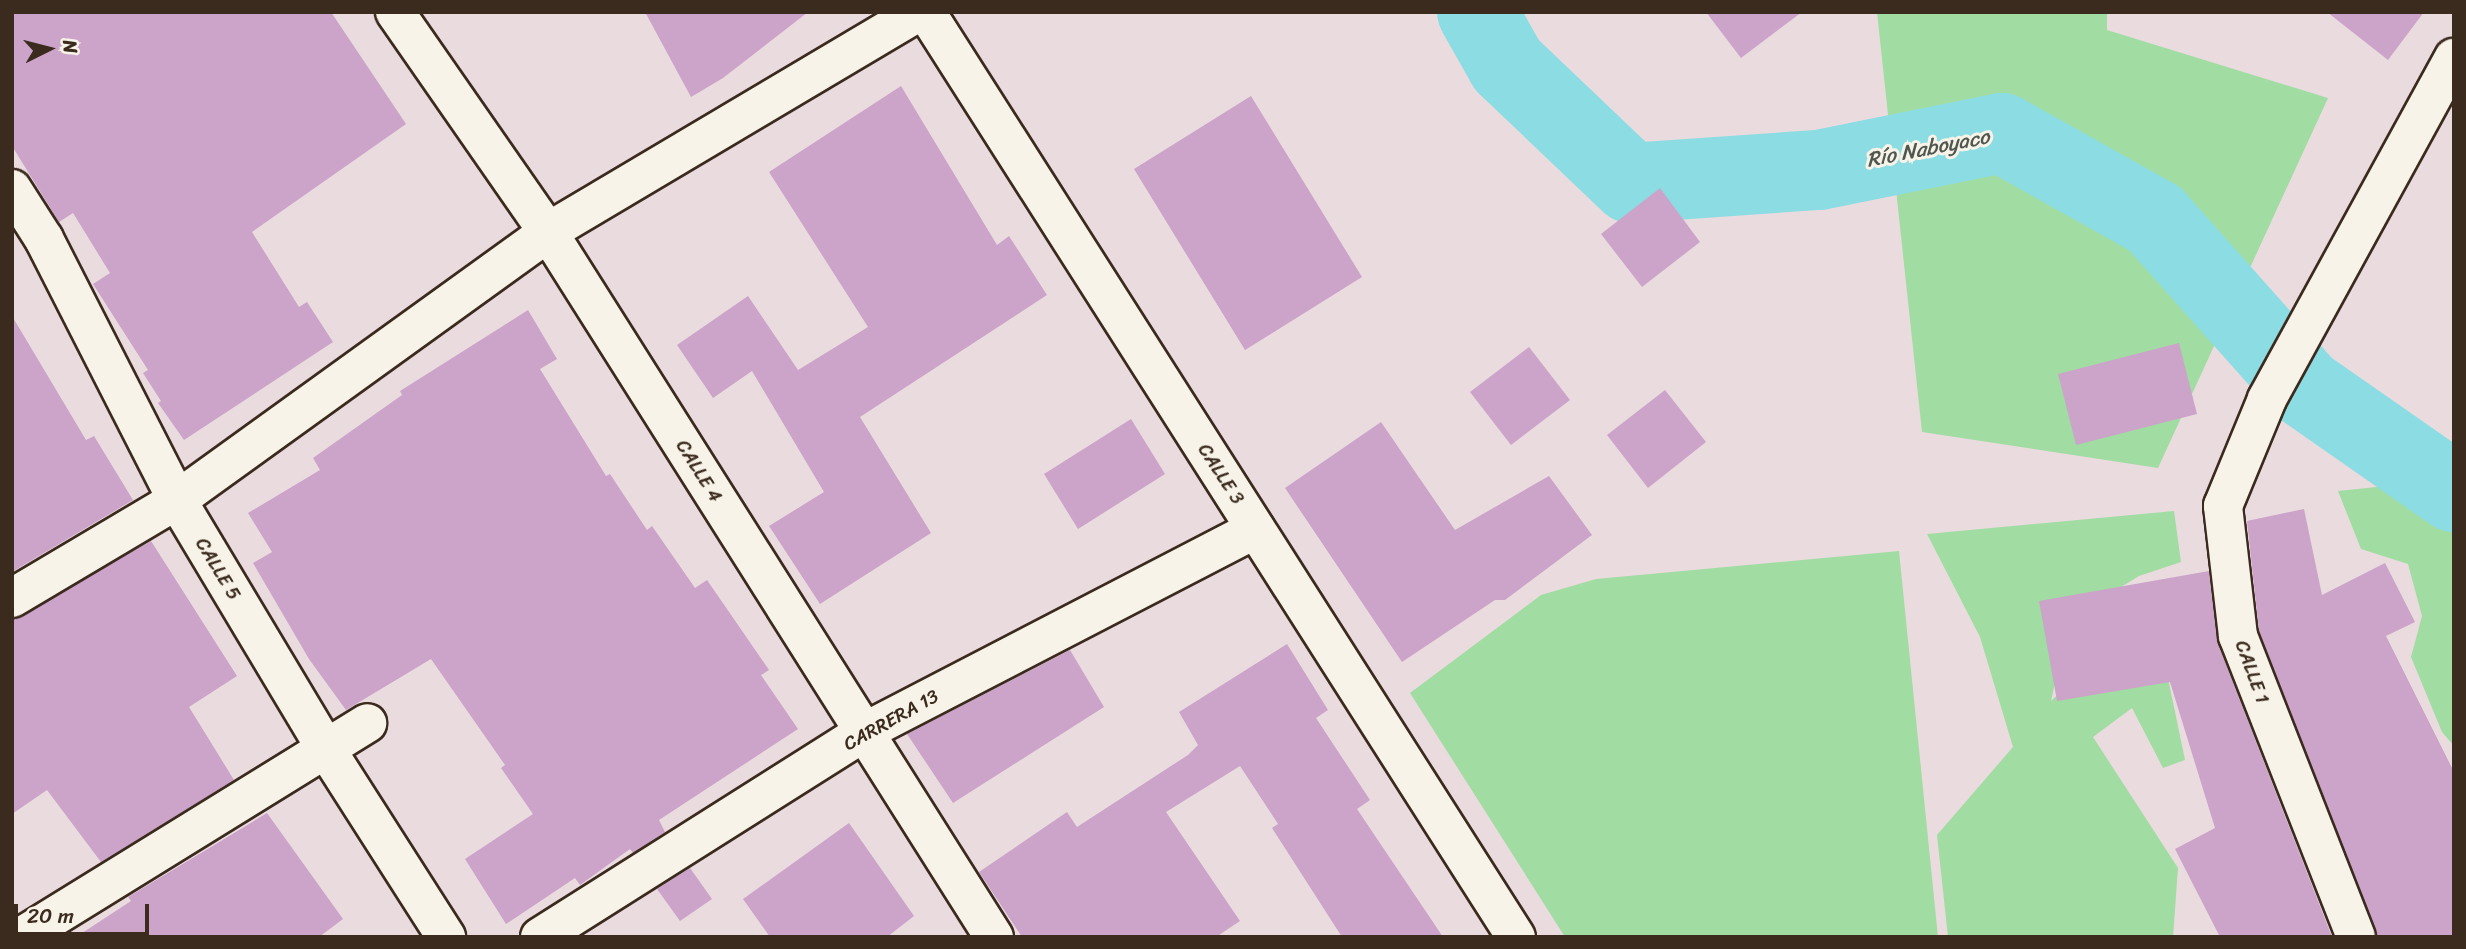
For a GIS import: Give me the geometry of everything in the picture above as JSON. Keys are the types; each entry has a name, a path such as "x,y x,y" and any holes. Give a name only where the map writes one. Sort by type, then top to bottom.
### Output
{"street":[{"name":"CALLE 4","path":"395,12 548,232 994,937"},
{"path":"12,598 177,500 548,232 918,12"},
{"name":"CALLE 3","path":"926,12 1516,937"},
{"name":"CALLE 1","path":"2356,937 2238,636 2223,506 2267,399 2357,241 2454,58"},
{"name":"CALLE 5","path":"12,189 44,239 177,500 324,746 446,937"},
{"name":"CARRERA 13","path":"540,937 864,732 1256,529"},
{"path":"21,937 324,746 367,723"}],"green space":[{"path":"1877,12 2107,12 2107,30 2328,98 2158,468 1922,432"},
{"path":"2454,479 2454,746 2442,732 2411,657 2422,616 2408,564 2361,549 2338,491"},
{"path":"2174,511 2181,562 2139,576 2069,619 2051,701 2126,630 2164,659 2185,760 2163,768 2132,708 2093,737 2178,868 2173,937 1948,937 1937,835 2013,747 1980,637 1927,534"},
{"path":"1899,551 1938,937 1565,937 1410,693 1541,595 1596,579"}],"building":[{"path":"12,12 331,12 406,124 252,232 299,307 307,302 333,342 184,440 158,403 161,401 143,373 148,370 93,284 110,273 73,213 59,222 12,146"},
{"path":"645,12 808,12 723,78 691,97"},
{"path":"1706,12 1802,12 1741,58"},
{"path":"2327,12 2424,12 2388,60"},
{"path":"901,86 997,245 1009,236 1047,295 860,417 931,533 820,604 769,526 824,492 752,371 713,398 677,345 748,296 798,370 868,327 769,172"},
{"path":"1251,96 1362,277 1245,350 1134,169"},
{"path":"1660,188 1700,242 1642,287 1601,234"},
{"path":"528,310 557,359 540,369 606,476 610,474 647,530 652,526 695,588 707,580 769,670 761,675 798,729 659,820 665,832 633,853 630,849 580,885 575,878 506,924 465,859 533,814 501,768 505,765 431,659 346,710 309,659 253,563 272,552 248,513 320,470 313,458 402,395 400,391"},
{"path":"12,316 86,440 94,436 133,500 12,572"},
{"path":"2179,343 2197,414 2076,445 2058,374"},
{"path":"1529,347 1570,400 1511,445 1470,392"},
{"path":"1665,390 1706,442 1648,488 1607,435"},
{"path":"1131,419 1165,474 1078,529 1044,474"},
{"path":"1381,422 1455,530 1549,476 1592,535 1505,600 1495,600 1402,662 1285,488"},
{"path":"2304,509 2322,595 2385,563 2415,622 2386,636 2454,772 2454,937 2377,937 2259,631 2247,521"},
{"path":"151,541 237,676 189,707 234,780 101,862 47,790 12,814 12,620"},
{"path":"2209,571 2218,644 2332,937 2220,937 2175,849 2215,828 2170,682 2057,701 2039,601"},
{"path":"1287,644 1328,710 1316,718 1370,800 1357,809 1443,937 1342,937 1272,828 1278,824 1240,766 1166,812 1240,921 1216,937 1022,937 979,872 1067,812 1077,827 1188,755 1198,745 1179,712"},
{"path":"1070,650 1104,707 953,803 907,734"},
{"path":"267,813 343,919 319,937 76,937 131,901 128,897"},
{"path":"849,823 914,916 887,937 770,937 743,899"},
{"path":"690,868 712,899 680,921 657,889"}],"waterway":[{"name":"Río Naboyaco","path":"1477,12 1507,65 1631,183 1819,170 2002,133 2155,219 2305,388 2454,492"}]}
